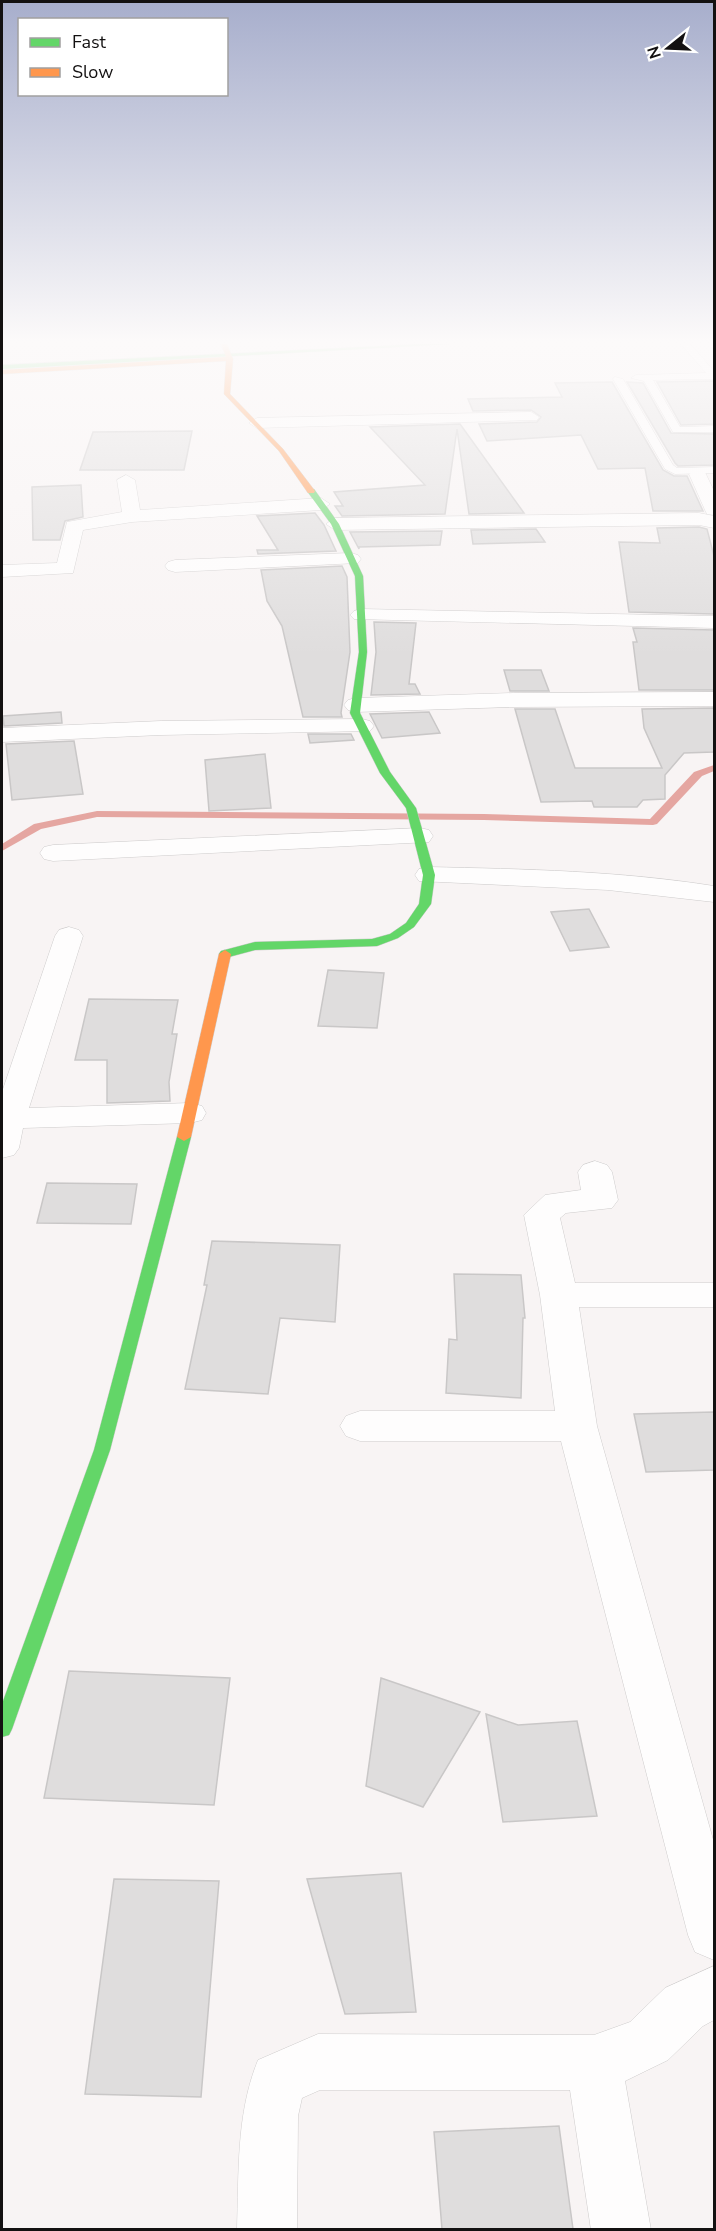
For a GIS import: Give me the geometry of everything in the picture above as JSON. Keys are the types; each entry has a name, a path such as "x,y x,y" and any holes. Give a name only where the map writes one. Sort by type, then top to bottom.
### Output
{"main road":[{"path":"2,1729 102,1450 190,1113 224,954 255,946 373,943 394,936 410,925 424,904 429,875 411,808 385,773 359,716 363,652 359,576 336,524 277,448"}],"street":[{"path":"706,472 714,510"},
{"path":"126,480 132,516"},
{"path":"2,571 66,569 74,526 132,516 321,504"},
{"path":"336,524 699,519 714,522"},
{"path":"175,566 351,559"},
{"path":"361,615 714,622"},
{"path":"2,735 359,716 513,700 714,699"},
{"path":"53,853 419,832"},
{"path":"429,875 566,878 660,885 714,894"},
{"path":"69,936 4,1129 190,1113"},
{"path":"595,1172 600,1200 557,1203 543,1215 559,1295 577,1426 714,1935"},
{"path":"559,1295 714,1295"},
{"path":"360,1426 577,1426"},
{"path":"267,2229 270,2116 278,2080 318,2062 594,2063 620,2056 648,2041 684,2007 714,1992"},
{"path":"594,2063 621,2229"}],"lane":[{"path":"665,448 669,467 675,471 706,472"}],"building":[{"path":"87,448 188,448 184,470 80,470"},
{"path":"390,448 454,448 445,514 342,516 335,506 343,506 334,492 425,485"},
{"path":"460,448 477,448 524,513 469,514"},
{"path":"588,448 650,448 663,470 674,476 687,476 703,511 653,511 645,468 598,469"},
{"path":"666,448 714,448 714,465 678,466"},
{"path":"81,485 83,517 65,521 60,540 33,540 32,487"},
{"path":"315,513 324,525 336,551 258,554 257,550 278,550 257,516"},
{"path":"699,527 707,529 714,556 714,614 629,612 619,542 660,543 657,528"},
{"path":"536,529 545,542 473,544 471,530"},
{"path":"442,531 440,545 359,547 359,549 350,532"},
{"path":"342,566 347,577 350,652 342,717 303,717 282,626 267,601 261,570"},
{"path":"374,622 416,623 409,684 415,684 420,694 371,695 376,652"},
{"path":"633,628 714,630 714,690 639,690 633,642 637,642"},
{"path":"504,670 541,670 549,691 510,691"},
{"path":"714,708 714,752 684,753 665,775 665,799 643,800 637,807 594,807 592,801 541,802 515,709 555,709 575,768 662,768 644,728 642,709"},
{"path":"61,712 62,723 4,726 3,716"},
{"path":"429,712 440,733 382,738 370,714"},
{"path":"308,734 351,734 354,740 310,743"},
{"path":"74,741 83,794 12,800 6,744"},
{"path":"265,754 271,808 209,811 205,760"},
{"path":"589,909 609,947 570,951 551,912"},
{"path":"328,970 384,973 377,1028 318,1026"},
{"path":"89,999 178,1000 172,1034 177,1034 169,1082 170,1101 107,1103 107,1060 75,1060"},
{"path":"47,1183 137,1184 131,1224 37,1223"},
{"path":"212,1241 340,1245 335,1322 280,1318 268,1394 185,1389 207,1285 204,1285"},
{"path":"454,1274 521,1275 525,1318 523,1318 521,1398 446,1393 449,1339 457,1340"},
{"path":"714,1412 714,1470 646,1472 634,1414"},
{"path":"69,1671 230,1678 214,1805 44,1798"},
{"path":"381,1678 480,1712 423,1807 366,1786"},
{"path":"486,1714 518,1725 577,1721 597,1816 503,1822"},
{"path":"401,1873 416,2012 345,2014 307,1879"},
{"path":"114,1879 219,1881 201,2097 85,2094"},
{"path":"559,2126 573,2229 442,2229 434,2132"}],"waterway":[{"path":"2,848 38,826 97,814 484,817 653,822 698,774 714,768"}],"traffic: fast":[{"path":"225,954 255,946 373,943 394,936 410,925 425,904 429,875 411,808 385,773 355,713 363,652 359,576 335,524 311,491"},
{"path":"2,1729 102,1450 184,1137"}],"traffic: slow":[{"path":"279,448 311,491"},
{"path":"184,1137 225,954"}]}
